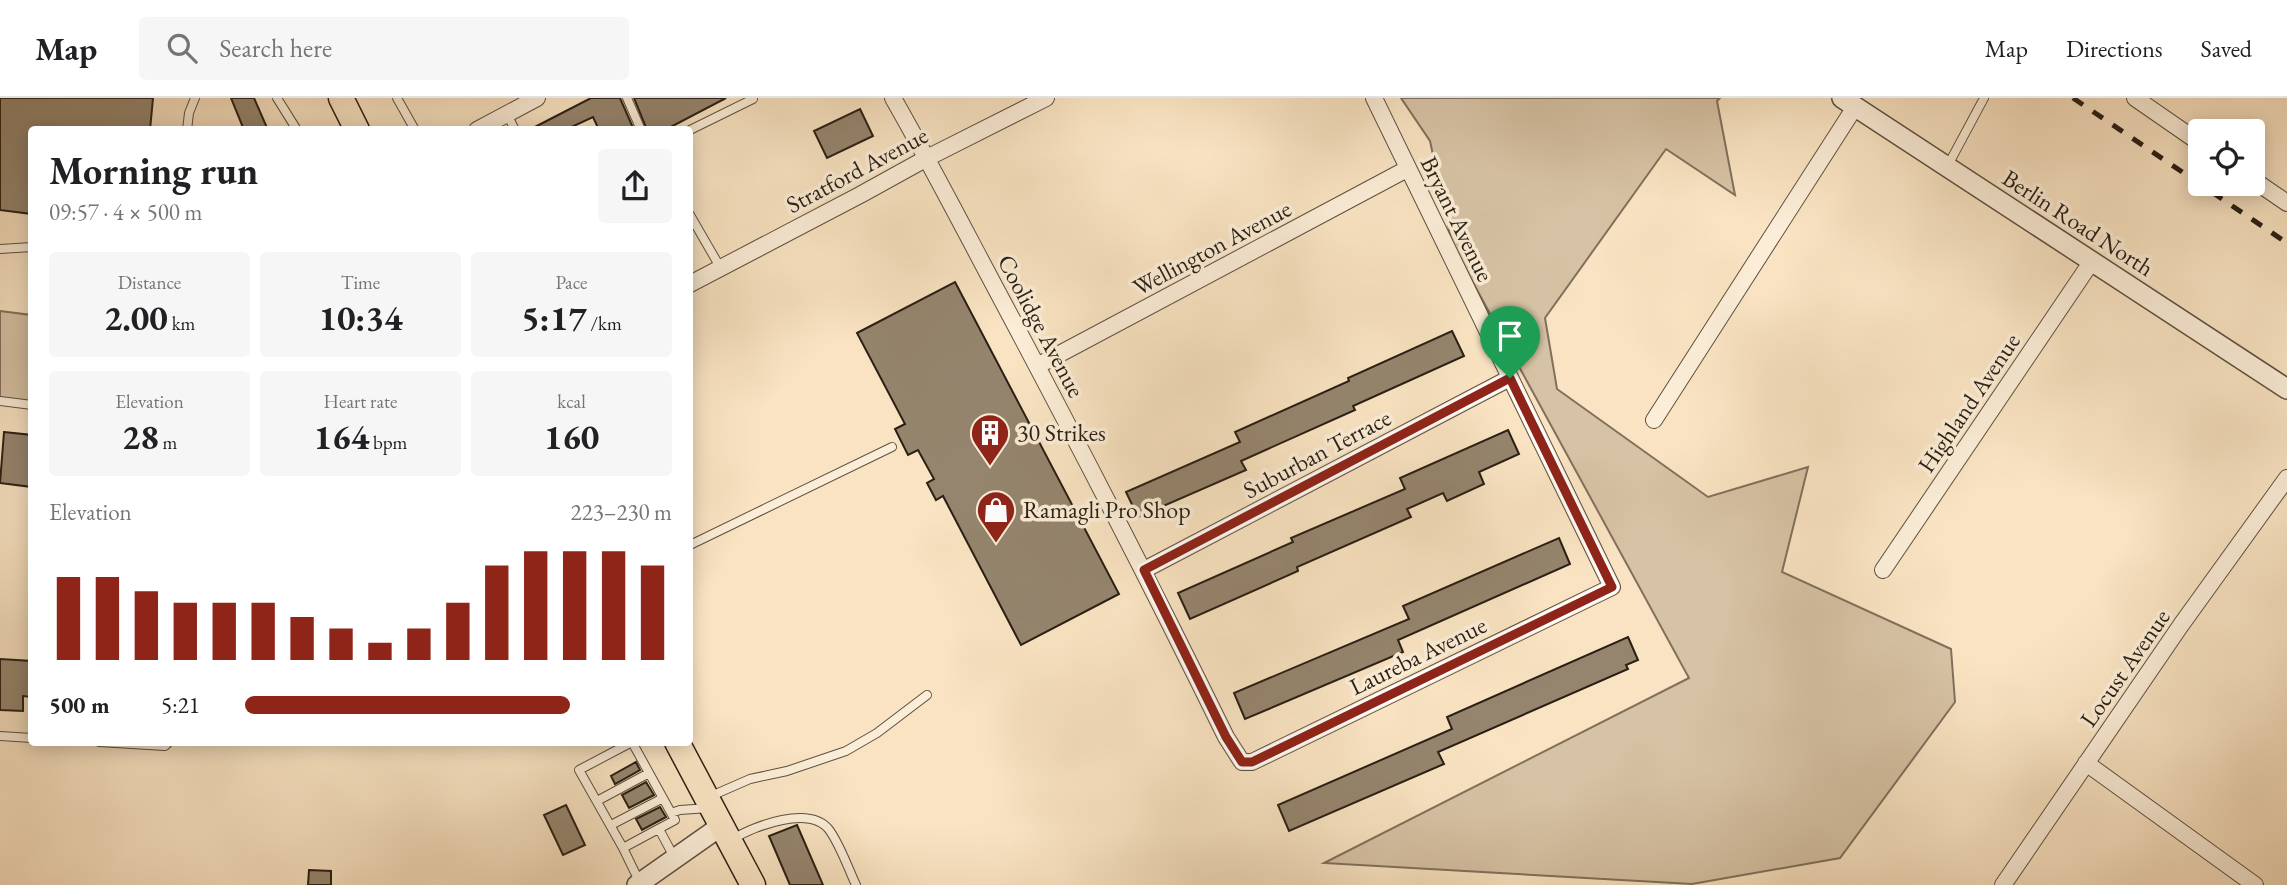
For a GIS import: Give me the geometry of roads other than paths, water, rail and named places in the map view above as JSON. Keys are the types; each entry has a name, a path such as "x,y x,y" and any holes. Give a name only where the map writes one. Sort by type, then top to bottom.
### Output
{"highway":[{"path":"341,98 355,126"},
{"path":"679,746 753,885"}],"street":[{"path":"484,126 537,98"},
{"name":"Coolidge Avenue","path":"893,98 1037,366 1144,570 1226,737 1242,762"},
{"name":"Stratford Avenue","path":"693,282 1046,98"},
{"name":"Bryant Avenue","path":"1374,98 1612,587"},
{"path":"2135,98 2188,135"},
{"path":"1654,420 1848,102"},
{"name":"Berlin Road North","path":"1848,102 2287,389"},
{"name":"Wellington Avenue","path":"1037,366 1407,169"},
{"path":"2265,188 2287,203"},
{"name":"Highland Avenue","path":"1883,570 2092,261"},
{"name":"Suburban Terrace","path":"1144,570 1510,378"},
{"name":"Locust Avenue","path":"2003,885 2181,625 2287,478"},
{"name":"Laureba Avenue","path":"1242,762 1252,762 1612,587"},
{"path":"2086,763 2255,885"},
{"path":"639,884 675,858 717,818"}],"lane":[{"path":"187,126 195,98"},
{"path":"277,98 294,126"},
{"path":"397,98 413,126"},
{"path":"627,98 639,126"},
{"path":"693,129 753,98"},
{"path":"1947,167 1984,98"},
{"path":"507,114 513,126"},
{"path":"693,220 720,267"},
{"path":"0,249 28,247"},
{"path":"0,401 28,404"},
{"path":"693,544 892,447"},
{"path":"717,818 750,779 787,771 846,751 877,733 927,695"},
{"path":"0,736 28,738"},
{"path":"624,746 579,770 611,825 639,884"},
{"path":"623,848 675,820 634,746"},
{"path":"597,801 649,773"},
{"path":"611,825 663,798"},
{"path":"671,813 680,810 761,826 788,818 816,822 828,828 856,885"},
{"path":"659,829 675,858"}],"railway":[{"path":"2073,98 2287,243"}],"place":[{"name":"30 Strikes","path":"990,467"},
{"name":"Ramagli Pro Shop","path":"996,544"}]}
